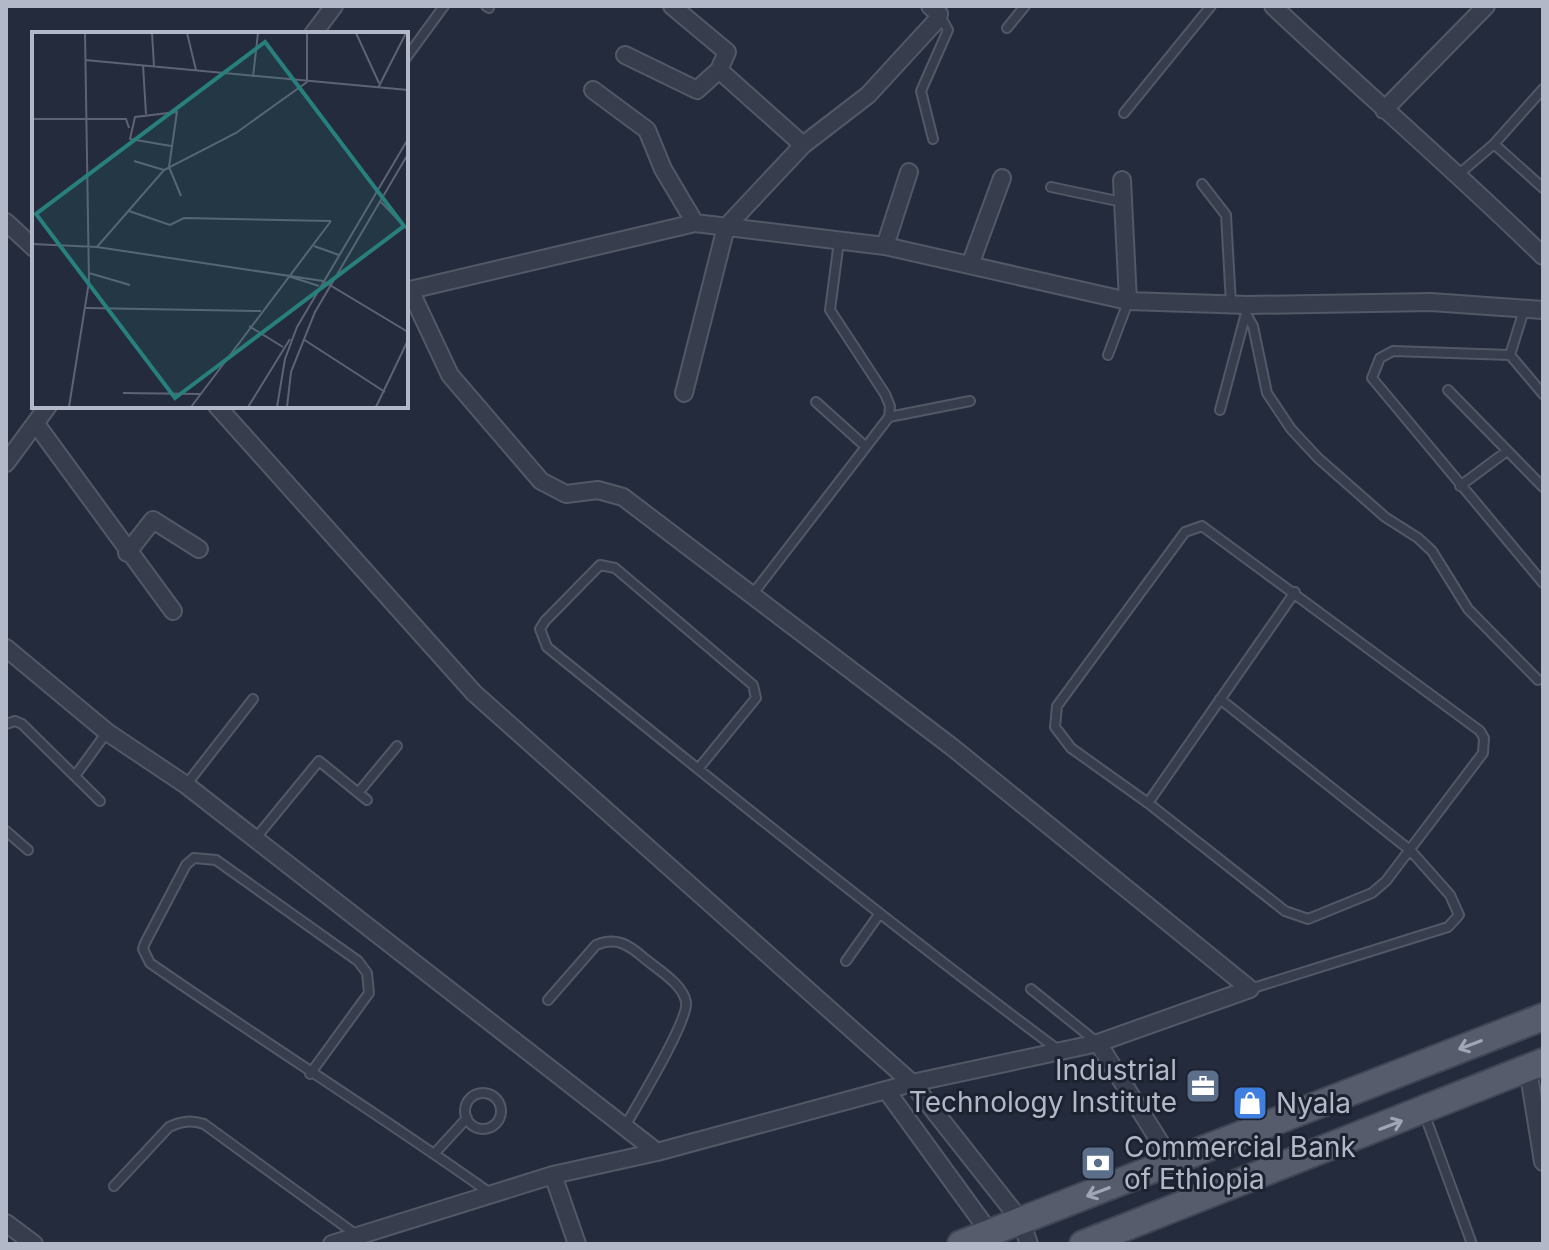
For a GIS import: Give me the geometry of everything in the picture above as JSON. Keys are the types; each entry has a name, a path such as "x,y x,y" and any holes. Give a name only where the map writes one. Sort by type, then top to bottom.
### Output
{"main road":[{"path":"961,1244 990,1233 1025,1233 1173,1163 1543,1017"},
{"path":"1083,1244 1536,1066"}],"street":[{"path":"314,32 334,6"},
{"path":"625,55 697,90 719,70 727,52 672,6"},
{"path":"1273,6 1384,110 1459,174 1543,256"},
{"path":"1384,110 1486,6"},
{"path":"684,393 726,227 803,145 868,95 936,21 934,10"},
{"path":"719,70 803,145"},
{"path":"593,90 647,130 663,169 695,223"},
{"path":"885,246 909,172"},
{"path":"970,265 1002,178"},
{"path":"1122,180 1128,301"},
{"path":"6,222 32,246"},
{"path":"1250,989 952,747 623,497 598,490 566,494 541,481 450,375 408,290 695,223 885,246 1128,301 1231,304 1247,309 1431,302 1543,310"},
{"path":"6,463 47,408"},
{"path":"219,408 474,693 912,1083 1025,1233"},
{"path":"36,424 127,553 173,611"},
{"path":"127,553 153,520 199,549"},
{"path":"6,648 107,732 186,785 657,1152"},
{"path":"332,1244 553,1175 657,1152 912,1083 1057,1049 1098,1043 1250,989"},
{"path":"1098,1043 1173,1163"},
{"path":"1536,1066 1543,1162"},
{"path":"886,1090 990,1233"},
{"path":"553,1175 577,1244"},
{"path":"6,1223 34,1244"}],"lane":[{"path":"408,55 442,9 431,6"},
{"path":"1007,28 1025,6"},
{"path":"1124,113 1211,6"},
{"path":"933,139 921,91 948,30 946,20 934,10"},
{"path":"1459,174 1494,144 1543,89"},
{"path":"1494,144 1543,188"},
{"path":"1202,184 1226,215 1231,304"},
{"path":"1051,187 1122,202"},
{"path":"752,595 889,417 890,406 885,394 830,310 839,240"},
{"path":"1108,355 1128,301"},
{"path":"1220,410 1247,309"},
{"path":"1247,309 1267,393 1291,429 1318,458 1385,517 1432,551 1468,609 1538,680"},
{"path":"1510,355 1524,310"},
{"path":"1543,394 1510,355 1393,351 1374,367 1372,378 1376,388 1543,583"},
{"path":"1448,390 1543,487"},
{"path":"889,417 970,401"},
{"path":"816,402 866,447"},
{"path":"1460,486 1507,451"},
{"path":"1193,527 1210,530 1480,731 1484,738 1483,753 1411,851 1372,893 1308,919 1296,918 1148,803 1061,737 1055,727 1057,706 1176,544 1193,527"},
{"path":"698,769 756,698 756,691 746,677 615,568 600,565 545,621 540,629 541,639 698,769 878,916 1057,1049"},
{"path":"1148,803 1295,592"},
{"path":"186,785 253,699"},
{"path":"1220,699 1411,851 1450,895 1459,915 1448,927 1250,989"},
{"path":"6,724 15,721 22,724 100,801"},
{"path":"75,776 107,732"},
{"path":"358,793 397,746"},
{"path":"255,839 319,761 367,800"},
{"path":"6,831 28,850"},
{"path":"310,1074 369,993 367,973 358,961 216,860 194,858 186,865 145,943 145,957 310,1074 490,1193"},
{"path":"846,961 878,916"},
{"path":"548,1000 596,945 606,940 630,946 681,990 686,1001 682,1022 624,1129"},
{"path":"1031,989 1098,1043"},
{"path":"434,1154 467,1118 466,1105 476,1095 489,1095 499,1104 499,1118 490,1127 476,1128 467,1118"},
{"path":"1424,1112 1472,1244"},
{"path":"114,1186 169,1127 181,1121 194,1121 204,1124 358,1236"}],"place":[{"name":"Industrial Technology Institute","path":"1203,1086"},
{"name":"Nyala","path":"1250,1103"},
{"name":"Commercial Bank of Ethiopia","path":"1098,1163"}]}
